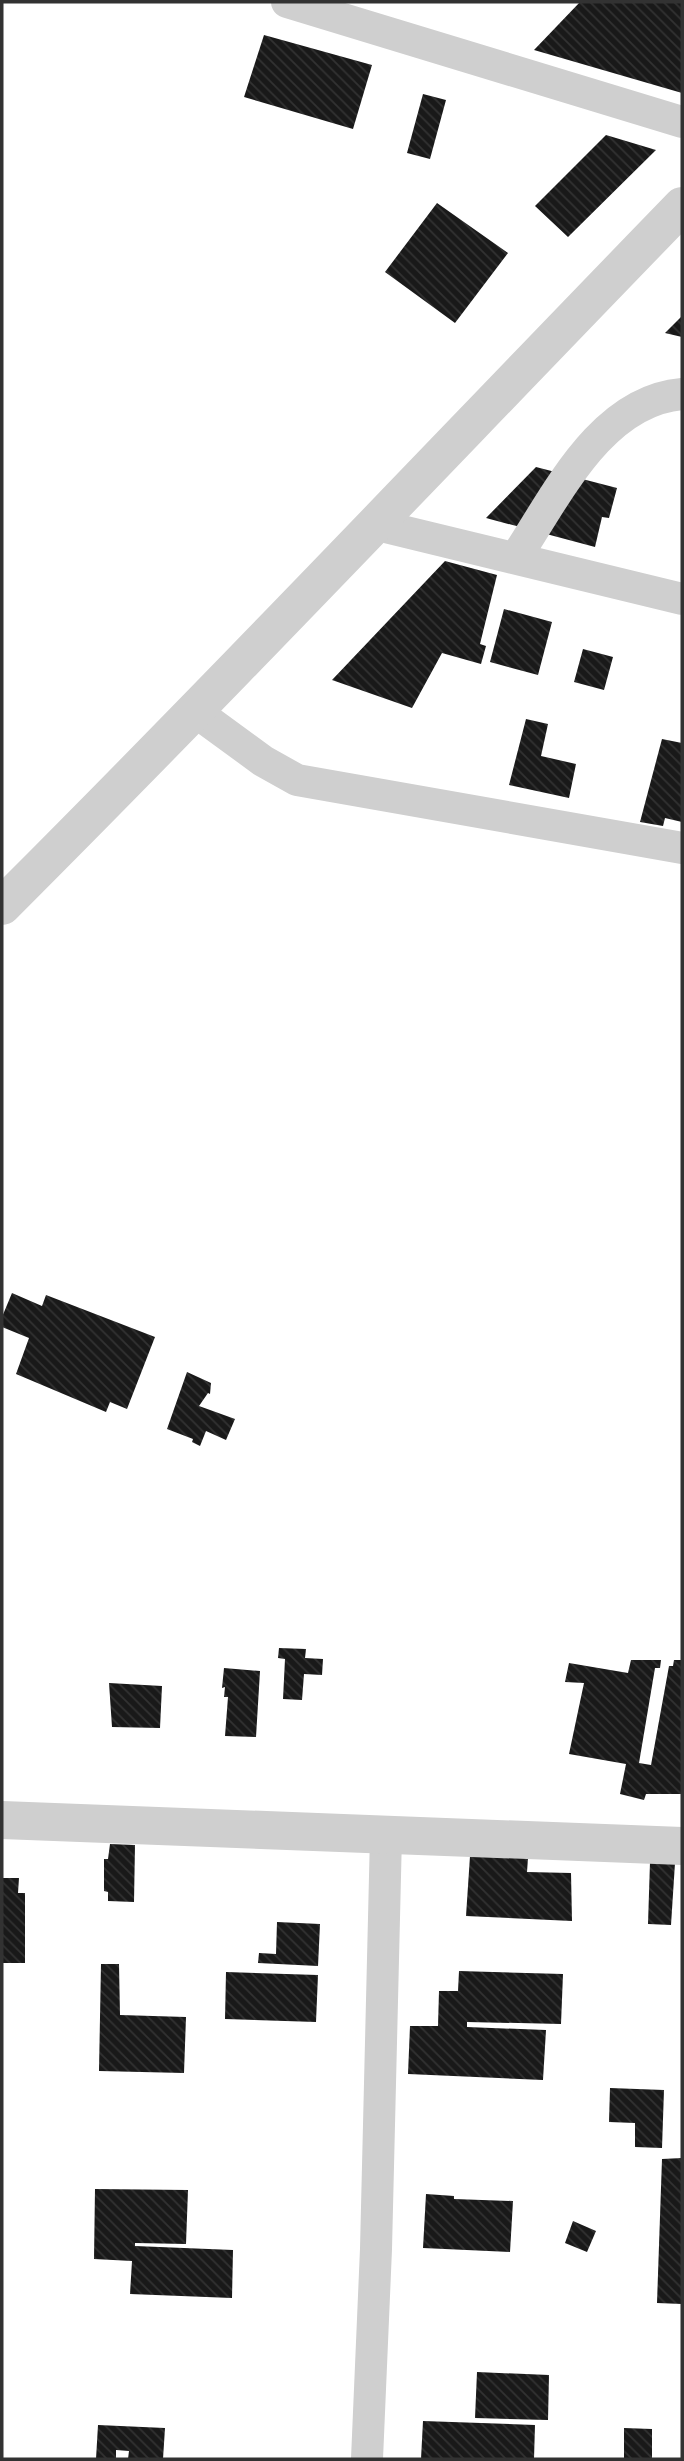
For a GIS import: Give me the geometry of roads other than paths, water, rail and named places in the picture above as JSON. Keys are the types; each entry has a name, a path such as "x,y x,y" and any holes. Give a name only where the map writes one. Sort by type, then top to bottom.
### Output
{"street":[{"path":"287,2 682,122"},
{"path":"2,906 196,712 373,524 682,206"},
{"path":"516,557 580,460 622,415 671,395 682,394"},
{"path":"373,524 682,599"},
{"path":"196,712 263,761 297,780 682,848"},
{"path":"2,1820 682,1846"},
{"path":"367,2459 376,2249 386,1835"}]}
